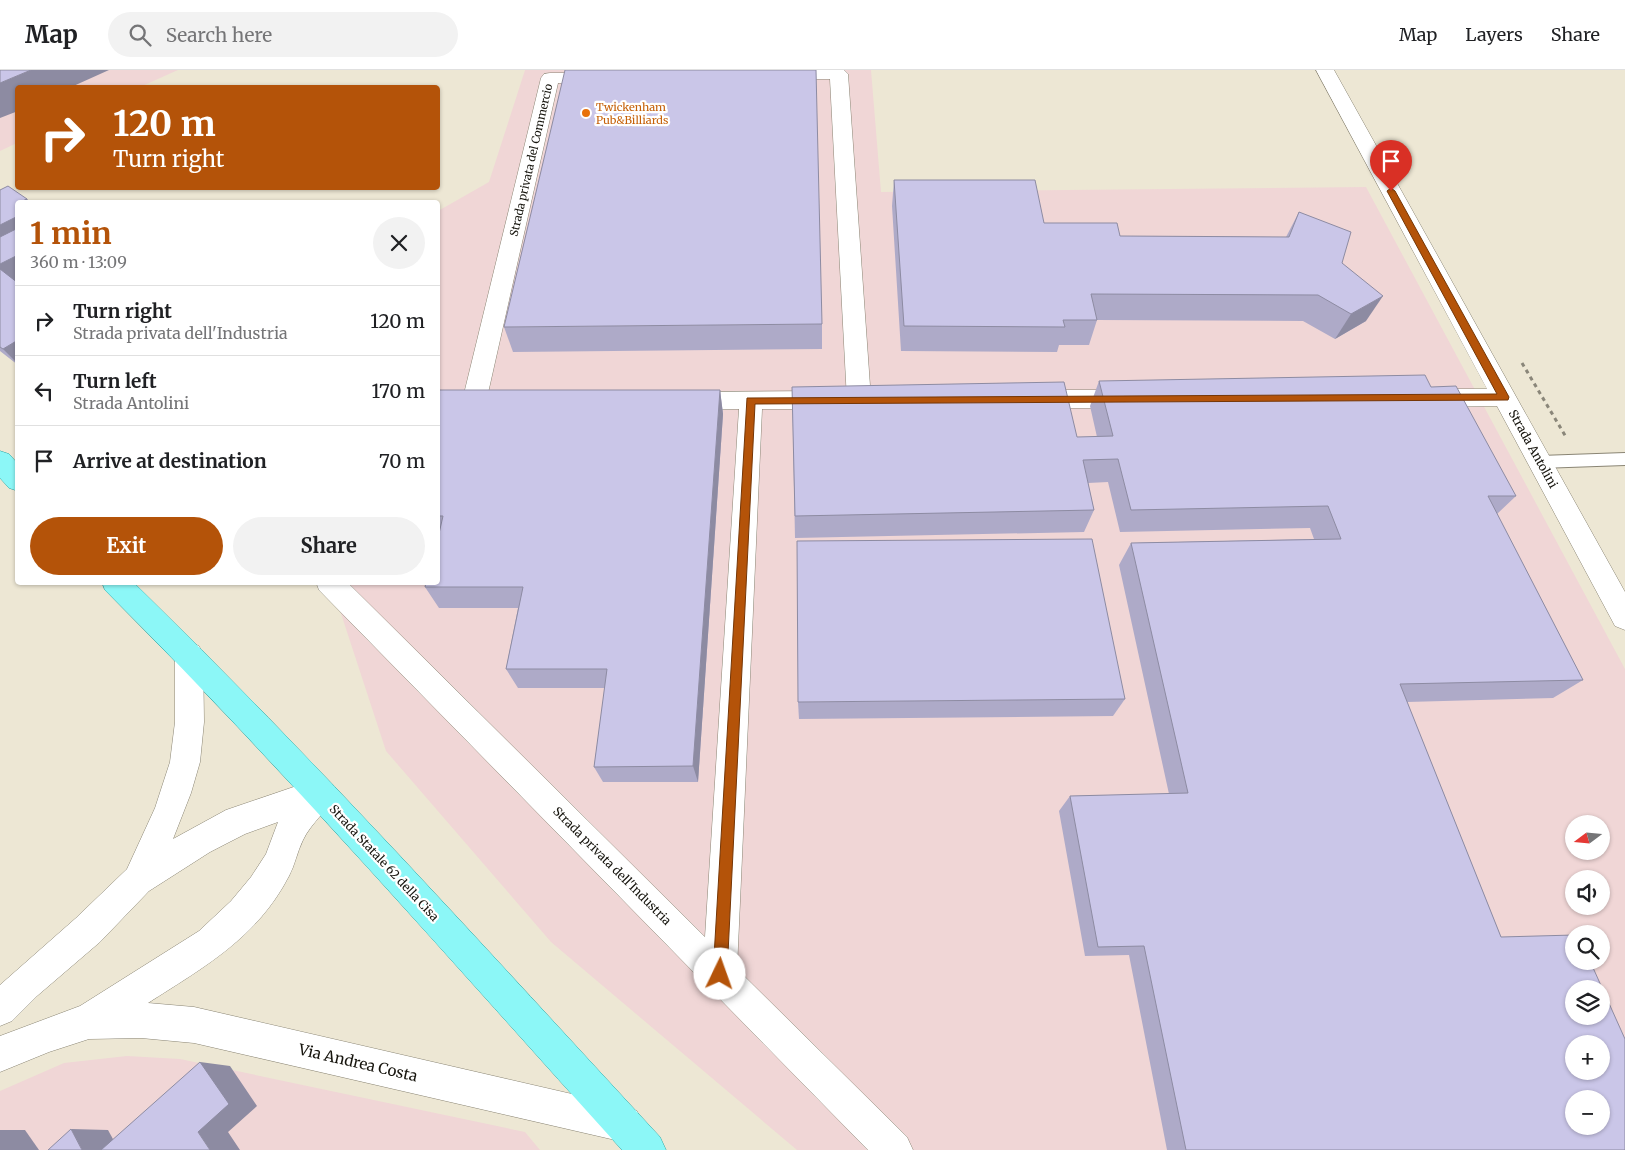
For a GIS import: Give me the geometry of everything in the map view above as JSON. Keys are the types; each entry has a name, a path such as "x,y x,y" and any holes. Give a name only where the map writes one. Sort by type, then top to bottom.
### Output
{"main road":[{"path":"0,461 15,478"},
{"name":"Strada Statale 62 della Cisa","path":"118,585 189,655 320,793 636,1137"}],"street":[{"name":"Strada Antolini","path":"1325,70 1625,618"},
{"path":"662,401 869,400 839,74 759,75"},
{"name":"Strada privata del Commercio","path":"475,402 550,78 620,77"},
{"path":"1405,398 1504,397"},
{"path":"1008,400 1147,399"},
{"path":"720,974 751,401"},
{"name":"Strada privata dell'Industria","path":"332,585 894,1150"},
{"path":"138,880 173,803 185,761 190,702 189,655"},
{"path":"0,1009 25,984 88,930 138,880 199,840 237,821 320,793"},
{"name":"Via Andrea Costa","path":"0,1054 89,1021 212,943 243,913 263,890 278,864 291,829 320,793"},
{"name":"Via Andrea Costa","path":"89,1021 141,1020 194,1025 636,1137"}],"lane":[{"path":"1540,462 1625,459"}],"shaded area":[{"path":"0,70 178,70 144,85 15,85 15,144 0,151"},
{"path":"525,70 871,70 881,192 1366,187 1625,669 1625,1150 797,1150 551,942 386,751 332,585 440,585 440,210 489,182"},
{"path":"127,1056 180,1059 525,1132 540,1150 0,1150 0,1091 64,1063"}],"building":[{"path":"0,70 31,70 0,83"},
{"path":"565,70 816,70 822,324 504,327"},
{"path":"894,180 1035,180 1044,223 1117,223 1120,236 1289,237 1299,212 1351,232 1342,263 1383,296 1351,314 1318,295 1091,294 1097,320 1063,320 1065,327 904,326"},
{"path":"8,186 27,199 15,200 15,218 0,225 0,190"},
{"path":"15,230 15,256 0,264 0,237"},
{"path":"0,269 15,281 15,342 3,349 0,347"},
{"path":"1425,375 1431,387 1456,386 1516,496 1488,496 1583,680 1400,684 1501,937 1565,935 1565,970 1594,970 1599,980 1565,980 1565,1025 1610,1025 1610,1006 1625,1039 1625,1150 1186,1150 1144,946 1098,947 1070,796 1188,793 1131,543 1341,539 1328,506 1131,510 1118,459 1083,460 1094,510 795,516 792,387 1064,382 1077,437 1113,436 1099,381"},
{"path":"440,390 720,390 693,766 594,767 607,669 506,669 523,587 425,587 425,585 440,585 440,529 443,516 440,516"},
{"path":"1092,539 1125,699 798,702 797,541"},
{"path":"200,1062 229,1104 198,1132 210,1150 101,1150"},
{"path":"71,1129 82,1150 48,1150"}],"place":[{"name":"Twickenham Pub&Billiards","path":"586,113"}],"route":[{"path":"720,974 751,401 1504,397 1391,191"}]}
